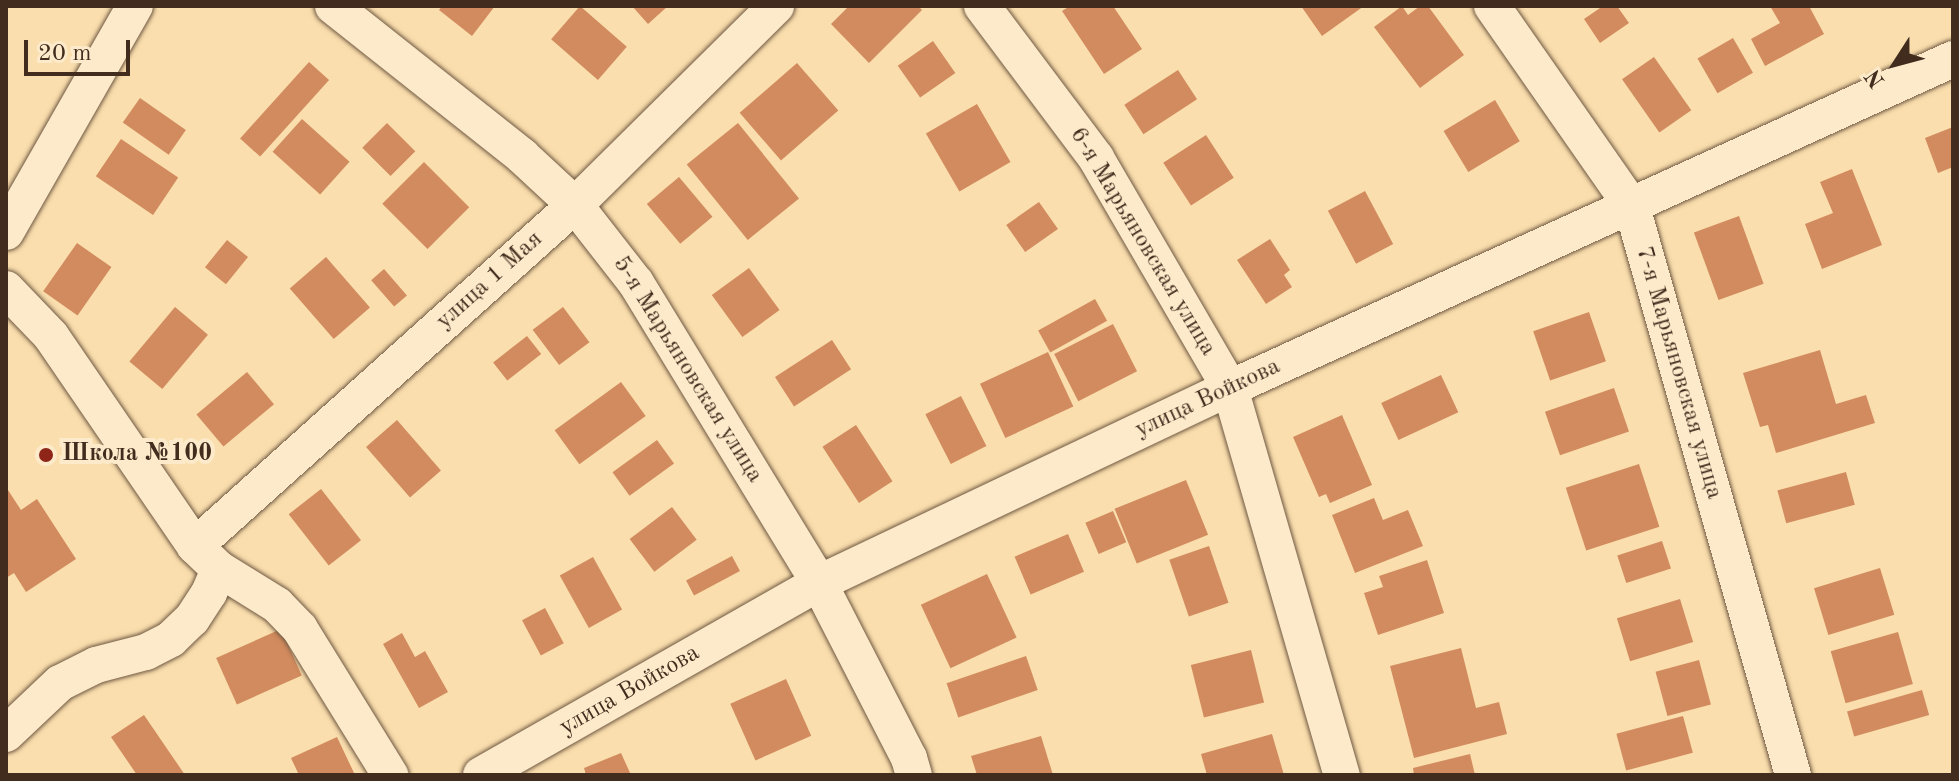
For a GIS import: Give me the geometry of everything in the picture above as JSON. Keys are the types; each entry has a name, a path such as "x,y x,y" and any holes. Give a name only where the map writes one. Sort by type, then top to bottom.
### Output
{"street":[{"path":"6,232 135,6"},
{"name":"5-я Марьяновская улица","path":"333,6 522,156 575,205 636,283 819,583 909,758 914,775"},
{"name":"улица 1 Мая","path":"6,734 60,683 96,665 146,652 171,639 192,619 209,593 207,558 575,205 776,6"},
{"name":"6-я Марьяновская улица","path":"982,6 1096,158 1230,388 1342,775"},
{"name":"7-я Марьяновская улица","path":"1492,6 1632,207 1793,775"},
{"name":"улица Войкова","path":"481,775 819,583 1230,388 1953,59"},
{"path":"6,289 51,336 207,558 277,605 300,629 390,775"}],"building":[{"path":"442,6 495,6 472,36 439,10"},
{"path":"580,6 627,47 598,80 551,39"},
{"path":"632,6 668,6 648,24"},
{"path":"849,6 918,6 922,10 869,63 831,24"},
{"path":"1070,6 1113,6 1142,49 1104,74 1062,11"},
{"path":"1301,6 1364,6 1322,36"},
{"path":"1402,6 1408,15 1420,6 1428,6 1464,55 1420,88 1374,27"},
{"path":"1603,6 1617,6 1629,23 1600,43 1584,19"},
{"path":"1770,6 1809,6 1824,34 1765,66 1751,39 1780,23"},
{"path":"1733,38 1753,73 1717,93 1697,58"},
{"path":"933,41 955,73 920,98 898,66"},
{"path":"1654,57 1691,110 1659,133 1622,79"},
{"path":"309,62 329,80 260,157 240,139"},
{"path":"797,63 838,111 781,160 740,113"},
{"path":"1178,70 1197,99 1143,134 1124,105"},
{"path":"140,98 186,130 169,155 123,123"},
{"path":"1495,100 1520,141 1468,172 1444,131"},
{"path":"977,104 1010,162 959,192 926,134"},
{"path":"302,119 350,162 320,195 273,152"},
{"path":"387,123 415,151 391,176 362,148"},
{"path":"738,123 799,198 748,240 687,165"},
{"path":"1953,127 1953,167 1938,173 1925,138"},
{"path":"1206,135 1234,178 1191,206 1163,163"},
{"path":"121,139 178,178 153,215 96,176"},
{"path":"424,162 469,207 428,249 382,204"},
{"path":"1852,169 1882,245 1822,269 1805,224 1833,213 1820,182"},
{"path":"679,177 712,217 680,244 647,204"},
{"path":"1365,191 1393,244 1356,264 1328,211"},
{"path":"1039,202 1058,229 1025,252 1006,225"},
{"path":"1739,216 1764,284 1719,300 1694,232"},
{"path":"1270,239 1290,270 1284,275 1292,287 1266,304 1237,260"},
{"path":"227,240 248,257 226,284 205,267"},
{"path":"77,243 111,267 78,315 43,291"},
{"path":"326,257 370,308 334,339 290,288"},
{"path":"749,268 780,310 742,337 712,295"},
{"path":"384,269 407,295 394,307 371,280"},
{"path":"1095,299 1107,321 1050,352 1038,331"},
{"path":"175,307 208,335 162,389 129,361"},
{"path":"563,307 589,342 559,365 533,330"},
{"path":"1589,312 1606,361 1550,380 1533,331"},
{"path":"1113,324 1137,371 1078,401 1054,354"},
{"path":"527,336 541,354 507,381 493,362"},
{"path":"832,340 851,369 794,406 775,377"},
{"path":"1820,350 1836,404 1866,395 1875,423 1776,453 1768,425 1760,427 1743,373"},
{"path":"1048,352 1073,406 1005,438 980,384"},
{"path":"247,372 274,404 223,447 196,414"},
{"path":"1441,375 1458,412 1399,440 1381,403"},
{"path":"621,382 646,416 579,464 555,430"},
{"path":"1614,388 1629,431 1560,455 1545,412"},
{"path":"961,396 986,446 951,464 925,414"},
{"path":"1342,415 1372,485 1330,503 1326,494 1319,497 1293,437"},
{"path":"397,420 441,471 410,497 366,447"},
{"path":"856,425 892,481 859,503 822,447"},
{"path":"657,440 674,463 630,496 613,472"},
{"path":"1639,464 1659,527 1586,551 1566,488"},
{"path":"1846,472 1855,505 1786,523 1777,490"},
{"path":"1186,480 1208,535 1137,564 1115,509"},
{"path":"6,487 21,510 37,499 76,559 26,592 14,573 6,578"},
{"path":"321,489 361,540 329,565 289,514"},
{"path":"1374,498 1383,520 1408,510 1423,546 1355,573 1332,515"},
{"path":"672,507 697,540 654,572 630,539"},
{"path":"1113,511 1126,542 1099,554 1085,523"},
{"path":"1068,534 1084,572 1031,594 1015,557"},
{"path":"1662,541 1671,569 1626,583 1617,556"},
{"path":"1209,546 1229,603 1189,616 1169,560"},
{"path":"732,556 740,571 694,595 686,580"},
{"path":"593,557 622,609 589,628 560,575"},
{"path":"1427,560 1444,613 1378,635 1364,593 1383,587 1379,576"},
{"path":"1880,568 1894,615 1828,635 1814,588"},
{"path":"987,574 1017,637 950,668 921,605"},
{"path":"1680,599 1693,642 1630,661 1617,618"},
{"path":"545,608 564,643 541,656 522,620"},
{"path":"281,629 302,676 237,704 216,658"},
{"path":"1898,632 1913,684 1846,703 1831,651"},
{"path":"402,633 415,657 425,651 448,692 419,708 383,644"},
{"path":"1461,648 1476,708 1499,702 1507,734 1414,758 1390,666"},
{"path":"1251,650 1264,702 1204,717 1191,665"},
{"path":"1026,656 1038,690 958,717 947,683"},
{"path":"1699,660 1711,704 1667,716 1656,672"},
{"path":"786,679 811,736 755,760 730,704"},
{"path":"1922,690 1929,715 1854,736 1847,711"},
{"path":"144,715 185,775 137,775 111,737"},
{"path":"1683,716 1693,753 1626,771 1616,734"},
{"path":"1272,734 1284,775 1207,775 1201,754"},
{"path":"1041,736 1053,775 977,775 971,756"},
{"path":"337,737 355,775 299,775 291,758"},
{"path":"621,753 631,775 586,775 584,768"},
{"path":"1470,754 1475,775 1414,775 1413,768"}],"place":[{"name":"Школа №100","path":"46,455"}]}
